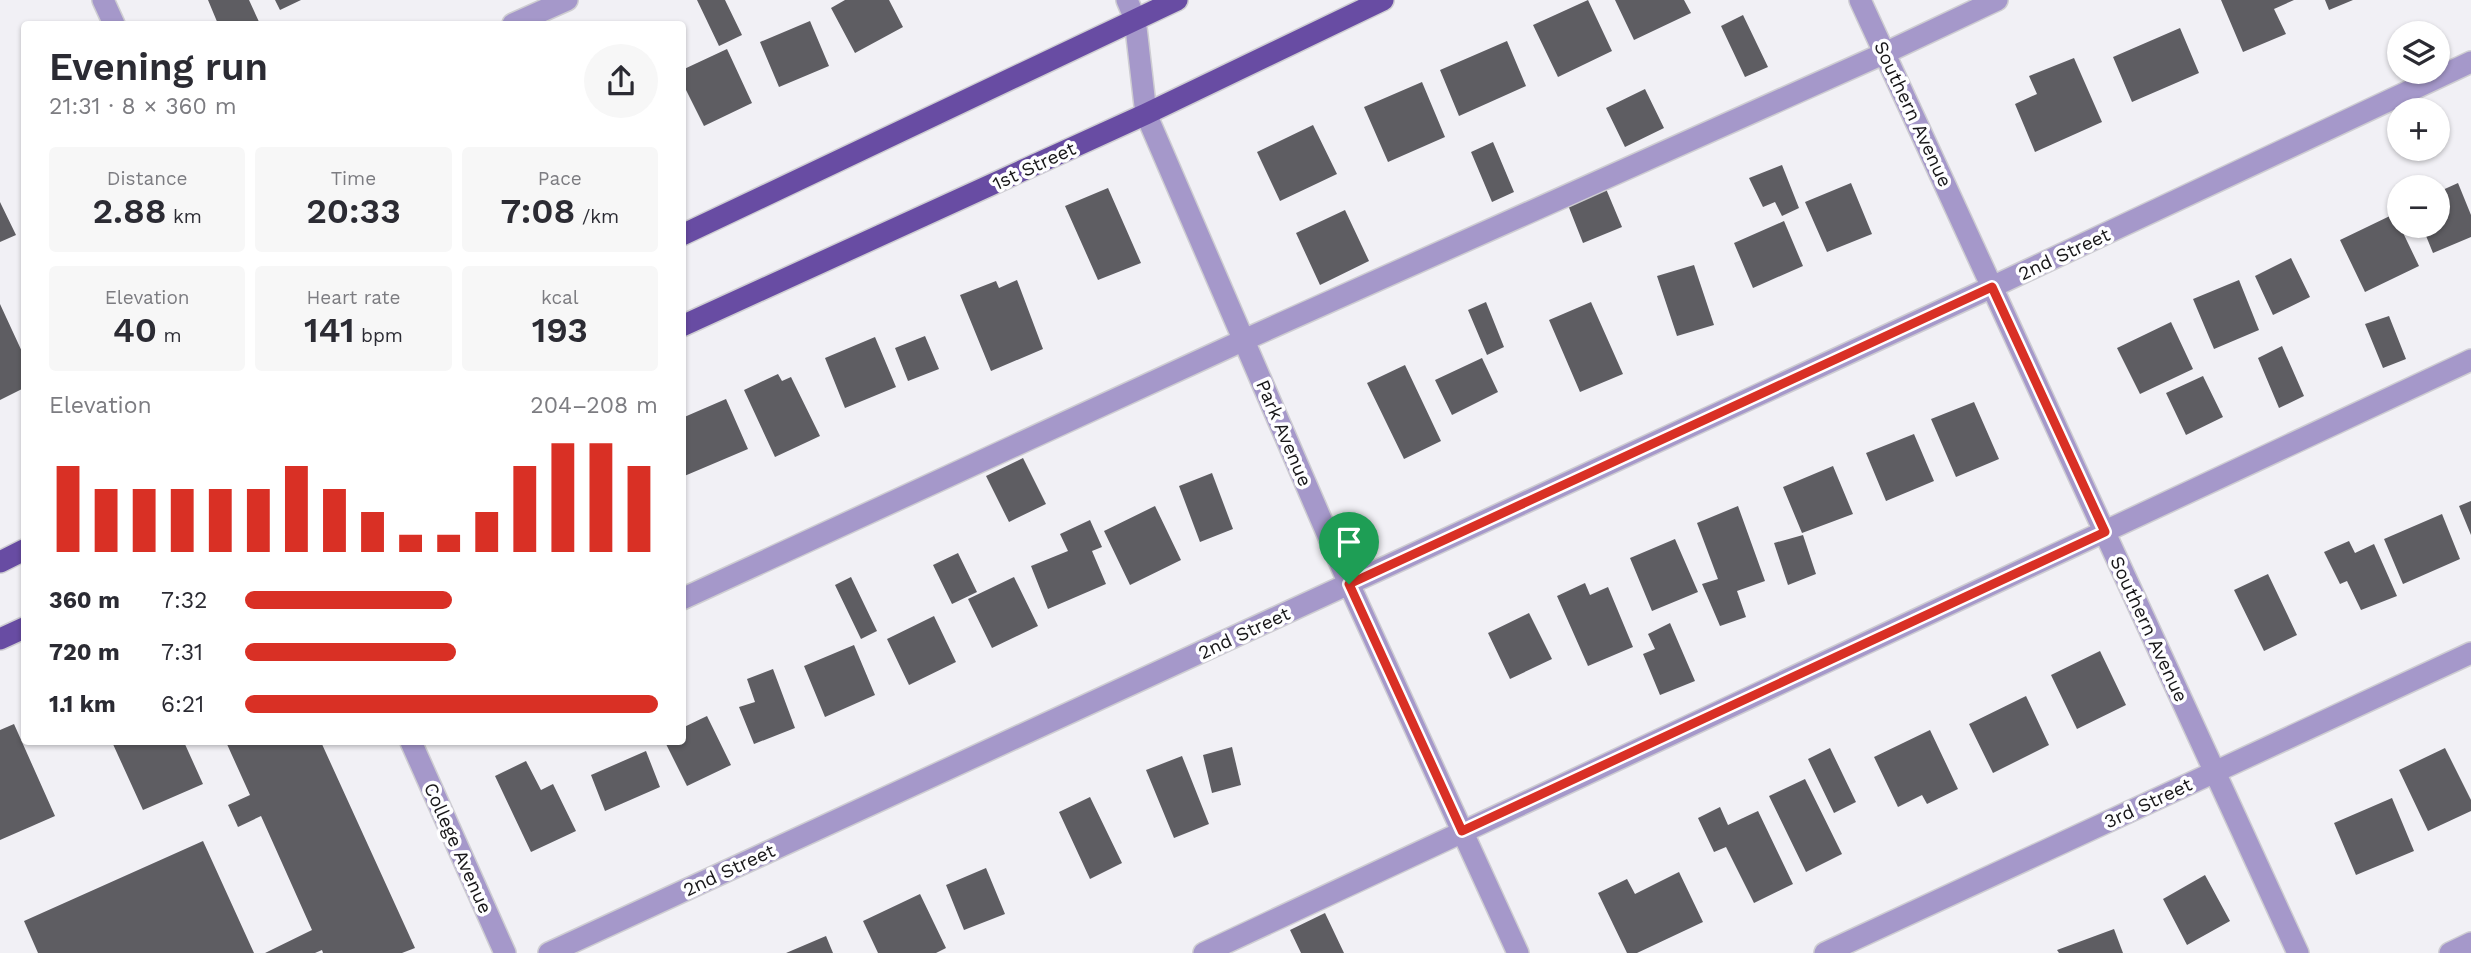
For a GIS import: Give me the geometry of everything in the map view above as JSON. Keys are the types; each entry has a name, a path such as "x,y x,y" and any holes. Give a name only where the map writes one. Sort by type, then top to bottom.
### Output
{"main road":[{"path":"686,233 1131,9 1177,0"},
{"name":"1st Street","path":"686,324 1146,114 1383,0"},
{"path":"0,562 21,552"},
{"path":"0,639 21,629"}],"street":[{"path":"103,0 113,21"},
{"path":"520,21 567,0"},
{"name":"Southern Avenue","path":"1860,0 2298,953"},
{"path":"686,597 1244,340 1885,53 1997,0"},
{"name":"Park Avenue","path":"1131,9 1146,114 1349,584 1518,953"},
{"name":"2nd Street","path":"549,953 1992,287 2471,62"},
{"path":"1205,953 2471,360"},
{"name":"3rd Street","path":"1825,953 2471,653"},
{"name":"College Avenue","path":"412,745 505,953"},
{"path":"2450,953 2471,943"}],"building":[{"path":"208,0 249,0 259,21 217,21"},
{"path":"275,0 301,0 280,10"},
{"path":"697,0 725,0 742,35 719,46"},
{"path":"845,0 889,0 903,27 855,53 831,8"},
{"path":"1588,0 1612,51 1558,77 1533,25"},
{"path":"1615,0 1684,0 1691,13 1634,40"},
{"path":"2221,0 2294,0 2274,9 2286,34 2243,52"},
{"path":"2325,0 2353,0 2329,10"},
{"path":"1743,15 1768,67 1745,77 1721,26"},
{"path":"810,21 829,66 779,87 760,42"},
{"path":"2180,28 2199,73 2132,102 2113,57"},
{"path":"1507,41 1526,86 1459,116 1440,70"},
{"path":"727,49 752,103 704,126 686,90 686,68"},
{"path":"2074,58 2102,122 2035,152 2015,104 2037,94 2029,76"},
{"path":"1422,82 1445,137 1388,162 1364,107"},
{"path":"1645,89 1664,128 1625,147 1606,108"},
{"path":"1313,125 1337,174 1280,201 1257,152"},
{"path":"1493,142 1514,192 1492,202 1471,152"},
{"path":"1782,165 1799,208 1782,216 1775,202 1763,207 1749,178"},
{"path":"1851,183 1872,234 1827,252 1805,202"},
{"path":"2458,183 2471,215 2471,237 2433,253 2427,238 2450,238 2450,187"},
{"path":"1604,184 1622,227 1583,243 1566,200"},
{"path":"1108,188 1141,263 1098,280 1065,206"},
{"path":"0,202 16,235 0,242"},
{"path":"1345,210 1369,261 1320,285 1296,233"},
{"path":"2387,217 2387,238 2406,238 2419,266 2365,292 2340,240"},
{"path":"1784,221 1803,266 1753,288 1734,243"},
{"path":"2291,258 2310,297 2273,315 2255,276"},
{"path":"1694,265 1714,325 1677,336 1657,276"},
{"path":"1017,280 1043,349 991,371 960,295 996,281 999,288"},
{"path":"2239,280 2259,330 2214,349 2193,299"},
{"path":"1486,302 1504,347 1487,355 1468,310"},
{"path":"1591,302 1623,374 1580,392 1549,320"},
{"path":"0,304 21,350 21,390 0,400"},
{"path":"2389,316 2406,359 2383,368 2365,324"},
{"path":"2171,322 2193,369 2140,394 2117,348"},
{"path":"925,336 939,369 908,381 895,348"},
{"path":"875,337 896,387 845,408 825,358"},
{"path":"2282,346 2304,396 2279,408 2258,358"},
{"path":"1482,358 1498,392 1452,415 1435,380"},
{"path":"1405,365 1441,441 1404,459 1367,383"},
{"path":"778,374 782,381 791,377 820,436 775,457 744,390"},
{"path":"2203,376 2223,417 2186,435 2166,393"},
{"path":"726,399 748,449 686,475 686,416"},
{"path":"1974,402 1999,459 1956,477 1931,419"},
{"path":"1914,434 1934,481 1886,501 1866,453"},
{"path":"1023,458 1046,504 1009,522 986,476"},
{"path":"1833,466 1853,514 1802,533 1783,487"},
{"path":"1212,473 1233,529 1200,542 1179,486"},
{"path":"2471,501 2471,535 2459,506"},
{"path":"1155,506 1181,560 1130,585 1104,531"},
{"path":"1738,506 1765,581 1737,591 1746,617 1720,626 1702,584 1718,579 1697,523"},
{"path":"2442,514 2460,559 2403,584 2384,539"},
{"path":"1090,520 1102,547 1092,551 1106,584 1048,609 1031,566 1068,551 1060,534"},
{"path":"1803,535 1816,574 1788,585 1774,543"},
{"path":"1675,539 1698,592 1652,611 1630,558"},
{"path":"2349,541 2355,553 2374,544 2397,596 2361,610 2347,581 2340,584 2324,552"},
{"path":"958,553 977,592 952,604 933,565"},
{"path":"2268,574 2297,635 2264,651 2234,590"},
{"path":"851,577 877,631 861,639 835,585"},
{"path":"1014,577 1038,626 992,648 968,599"},
{"path":"1585,583 1590,595 1608,587 1633,647 1588,666 1557,596"},
{"path":"1529,613 1552,659 1510,679 1488,633"},
{"path":"934,616 956,662 909,685 887,639"},
{"path":"1670,623 1695,681 1660,695 1643,654 1655,649 1648,634"},
{"path":"854,645 875,695 825,717 804,666"},
{"path":"2100,651 2126,705 2077,729 2051,675"},
{"path":"773,669 795,728 754,744 739,707 755,702 747,679"},
{"path":"2026,696 2049,745 1993,773 1969,724"},
{"path":"707,716 731,765 687,786 666,745 686,745 686,726"},
{"path":"14,724 21,745 23,745 55,816 0,840 0,730"},
{"path":"1930,730 1958,789 1927,804 1922,795 1898,807 1874,757"},
{"path":"113,745 185,745 203,784 143,810"},
{"path":"227,745 322,745 415,948 402,953 323,953 322,950 315,953 265,953 312,930 261,816 238,827 228,805 250,795"},
{"path":"1232,747 1241,785 1212,793 1203,755"},
{"path":"1830,748 1856,802 1834,813 1808,759"},
{"path":"2445,748 2471,800 2471,811 2428,831 2399,770"},
{"path":"646,751 660,787 605,811 591,775"},
{"path":"1182,756 1209,824 1174,838 1146,770"},
{"path":"526,761 541,790 553,784 576,831 531,852 495,776"},
{"path":"1805,779 1842,854 1806,872 1769,796"},
{"path":"1090,797 1122,863 1090,879 1059,812"},
{"path":"2392,798 2414,851 2356,875 2334,823"},
{"path":"1720,807 1728,825 1758,811 1793,884 1754,903 1726,847 1714,852 1698,818"},
{"path":"203,841 254,953 38,953 24,921"},
{"path":"986,868 1005,914 964,930 946,885"},
{"path":"1679,872 1703,922 1637,953 1627,953 1598,893 1627,879 1635,894"},
{"path":"2205,875 2230,921 2187,945 2163,899"},
{"path":"920,894 946,948 936,953 878,953 863,921"},
{"path":"1325,913 1344,953 1301,953 1290,930"},
{"path":"2114,929 2123,953 2059,953 2057,950"},
{"path":"826,936 833,953 786,953"}],"route":[{"path":"1992,287 2105,532 1462,831 1349,584 1992,287"}]}
